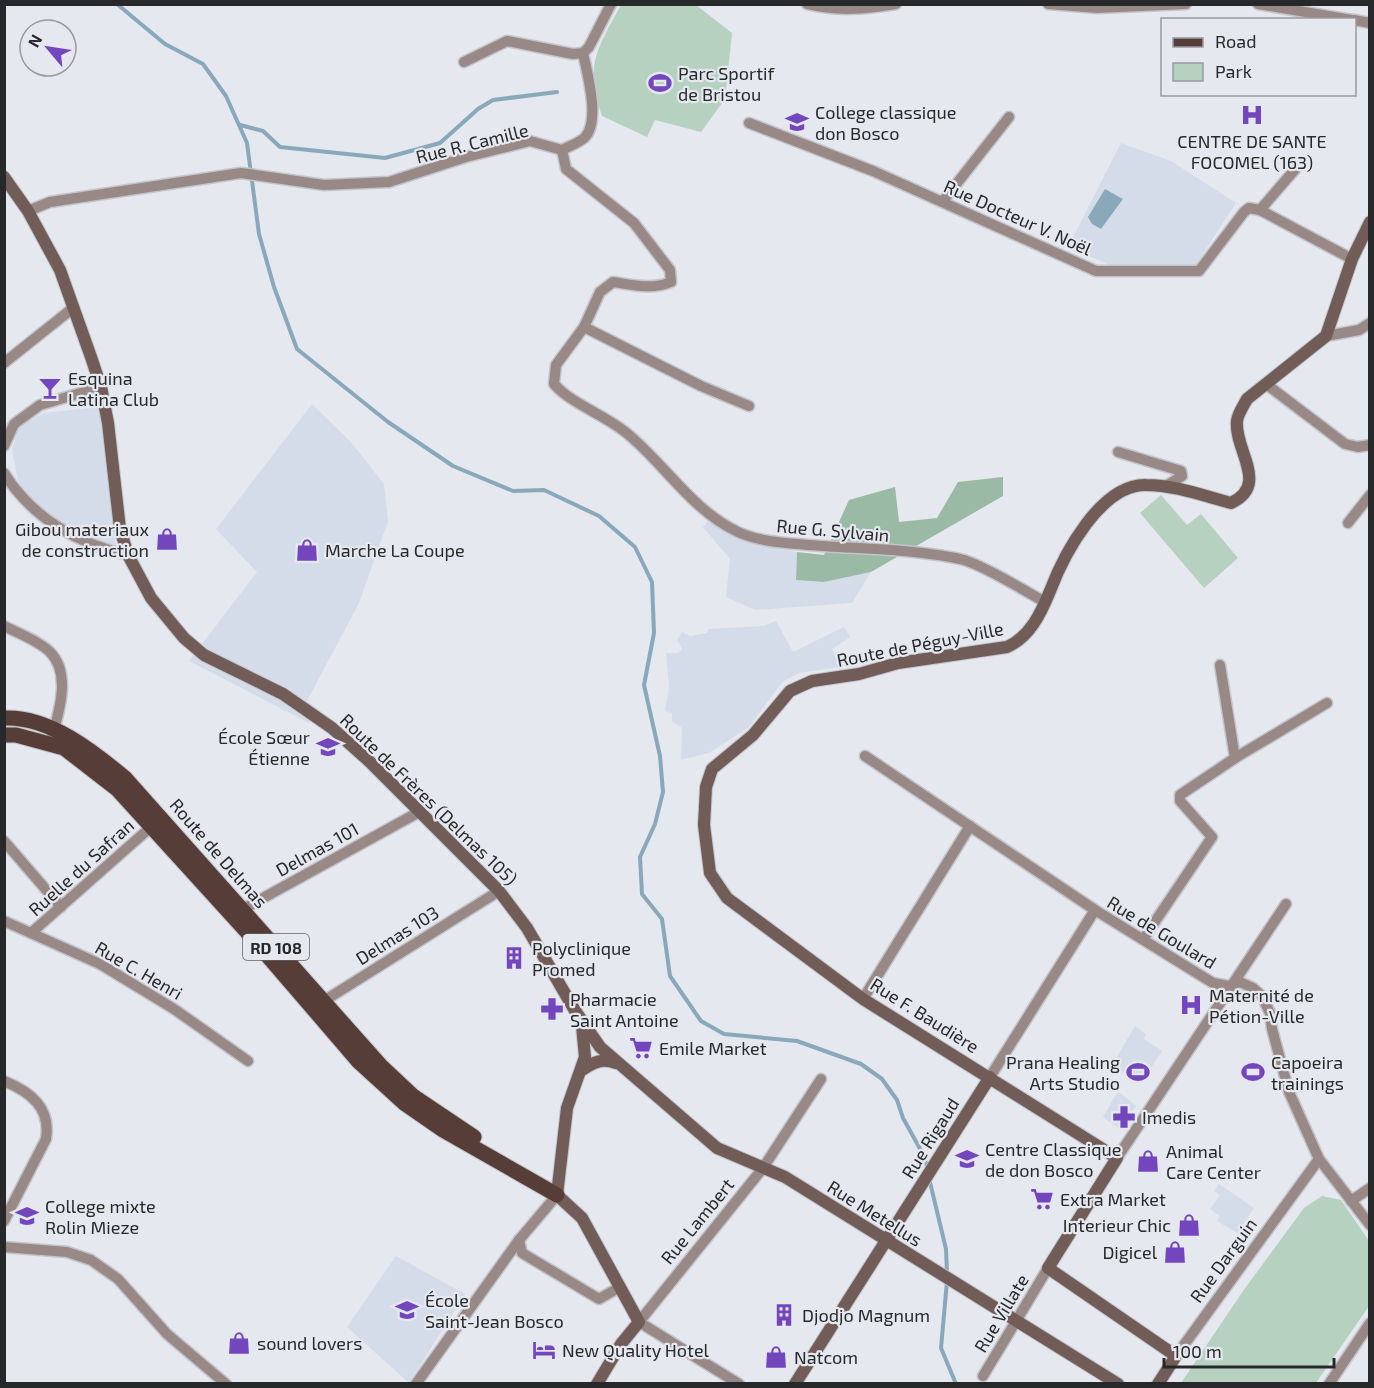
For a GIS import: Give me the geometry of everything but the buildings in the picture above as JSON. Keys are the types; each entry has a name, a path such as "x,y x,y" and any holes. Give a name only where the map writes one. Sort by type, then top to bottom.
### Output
{"main road":[{"name":"Route de Delmas","path":"4,718 15,717 52,737 88,747 125,778 237,913 319,1005 359,1062 404,1103 453,1136 533,1183 551,1191"},
{"name":"Route de Delmas","path":"4,735 52,737 117,789 237,913"}],"street":[{"path":"464,62 507,40 573,54 583,53 589,47 610,4"},
{"path":"807,4 827,9 854,10 896,4"},
{"path":"1048,4 1097,8 1186,4"},
{"path":"1258,4 1341,18"},
{"path":"583,53 592,109 590,128 586,137 562,150 566,169 634,223 670,270 671,282 663,286 643,287 613,282 600,292 584,327 701,386 749,406"},
{"path":"943,201 1009,117"},
{"name":"Rue Docteur V. Noël","path":"749,123 943,201 1096,271 1199,271 1244,212 1249,208 1260,210"},
{"name":"Rue R. Camille","path":"28,211 50,202 241,172 324,185 389,182 466,157 530,141 562,150"},
{"path":"1298,166 1260,210 1352,259"},
{"name":"Route de Frères (Delmas 105)","path":"4,177 28,211 60,270 101,387 120,529 128,555 151,598 184,638 204,655 233,672 290,698 332,728 499,891 539,947 580,1019 600,1047 622,1065"},
{"path":"1370,222 1352,259 1326,336 1359,330 1370,323"},
{"path":"4,363 73,308"},
{"name":"Rue G. Sylvain","path":"584,327 556,365 554,384 560,391 599,413 630,435 687,495 738,532 772,542 903,552 965,561 1045,602"},
{"name":"Route de Péguy-Ville","path":"777,937 727,898 710,873 704,825 706,787 712,769 753,735 781,700 800,685 898,663 1007,647 1018,642 1026,634 1045,602 1061,562 1070,547 1115,495 1144,484 1166,486 1231,503 1242,497 1249,485 1249,473 1237,421 1247,399 1326,336"},
{"path":"1266,384 1345,444 1358,447 1370,445"},
{"path":"4,446 14,424 40,405 101,387"},
{"path":"1118,452 1181,471 1182,476 1166,486"},
{"path":"4,473 18,495 52,523 86,544 128,555"},
{"path":"1348,523 1370,495"},
{"path":"4,626 51,652 60,671 61,701 52,737"},
{"path":"1220,665 1235,758"},
{"path":"1144,938 1212,837 1180,801 1180,795 1235,758 1327,703"},
{"name":"Rue de Goulard","path":"865,756 1095,910 1213,982 1229,986 1240,982 1253,988 1262,996 1270,1013 1289,1092 1320,1159 1370,1225"},
{"name":"Delmas 101","path":"237,913 419,812"},
{"name":"Ruelle du Safran","path":"32,933 152,826"},
{"path":"863,999 970,826"},
{"path":"4,842 61,907"},
{"name":"Delmas 103","path":"319,1005 499,891"},
{"path":"1176,1356 1048,1268 1229,986 1286,904"},
{"name":"Rue Rigaud","path":"795,1383 1095,910"},
{"name":"Rue C. Henri","path":"4,921 105,968 174,1009 248,1061"},
{"name":"Rue F. Baudière","path":"777,937 863,999 1117,1158"},
{"path":"416,1383 519,1240 551,1191 567,1108 585,1057 580,1019"},
{"path":"582,1070 596,1061 607,1060 622,1065"},
{"name":"Rue Metellus","path":"622,1065 717,1148 785,1178 1118,1383"},
{"name":"Rue Lambert","path":"597,1383 621,1344 763,1168 821,1079"},
{"path":"4,1081 21,1089 43,1108 48,1128 46,1139 4,1221"},
{"name":"Rue Darguin","path":"1158,1383 1320,1159"},
{"path":"1351,1200 1370,1188"},
{"name":"Route de Delmas","path":"551,1191 582,1218 639,1322"},
{"path":"519,1240 522,1253 599,1299 620,1287"},
{"path":"4,1247 67,1252 91,1260 118,1279 167,1334 226,1383"},
{"name":"Rue Villate","path":"983,1376 1048,1268"},
{"path":"639,1322 739,1383"},
{"path":"1329,1383 1370,1323"}],"shaded area":[{"path":"1121,143 1171,161 1236,203 1195,266 1110,265 1068,247"},
{"name":"Marche La Coupe","path":"312,404 351,442 384,484 388,521 359,603 307,701 320,711 309,723 189,661 257,572 216,529"},
{"path":"99,407 116,547 88,541 34,502 18,481 12,449 19,427 44,413"},
{"path":"708,521 759,545 797,552 796,580 824,582 871,572 852,603 755,610 726,597 730,559 703,527"},
{"path":"776,621 793,652 844,627 850,637 832,649 840,667 800,673 783,681 749,727 709,753 681,760 682,728 672,721 672,713 665,711 669,687 666,653 678,653 682,649 677,640 682,632 690,636 707,633 708,629 763,626"},
{"path":"1135,1026 1146,1034 1144,1039 1162,1051 1141,1083 1112,1065"},
{"path":"1118,1091 1136,1106 1121,1130 1103,1117"},
{"path":"1219,1184 1254,1208 1237,1233 1217,1221 1220,1216 1210,1209 1220,1195 1214,1191"},
{"name":"École Saint-Jean Bosco","path":"396,1256 465,1294 409,1383 347,1327"}],"green space":[{"name":"Parc Sportif de Bristou","path":"621,5 696,5 732,33 725,99 701,132 655,120 647,137 602,116 594,83 596,58 605,34"},
{"path":"1003,477 1003,496 871,572 824,582 796,580 797,552 824,555 849,500 895,487 899,522 937,518 958,482"},
{"path":"1161,495 1187,525 1201,514 1238,558 1204,588 1140,513"},
{"path":"1322,1196 1341,1200 1369,1241 1369,1306 1316,1383 1181,1383 1243,1291 1304,1208"}],"water":[{"path":"1105,189 1123,199 1101,229 1092,224 1088,217"}],"waterway":[{"path":"117,4 165,44 203,64 226,96 247,143 259,234 274,287 297,349 388,422 453,466 513,491 544,490 599,516 635,547 652,582 654,633 644,685 660,756 663,792 655,824 640,857 642,894 662,919 670,976 701,1021 724,1034 797,1041 861,1064 882,1079 897,1100 903,1118 924,1156 928,1170"},
{"path":"240,125 263,131 280,147 385,158 440,143 478,109 493,100 557,92"},
{"path":"929,1178 946,1249 947,1273"},
{"path":"947,1281 941,1348 956,1384"}],"place":[{"name":"Parc Sportif de Bristou","path":"660,83"},
{"name":"CENTRE DE SANTE FOCOMEL (163)","path":"1252,115"},
{"name":"College classique don Bosco","path":"797,122"},
{"name":"Esquina Latina Club","path":"50,388"},
{"name":"Gibou materiaux de construction","path":"167,539"},
{"name":"Marche La Coupe","path":"307,550"},
{"name":"École Sœur Étienne","path":"328,747"},
{"name":"Polyclinique Promed","path":"514,958"},
{"name":"Maternité de Pétion-Ville","path":"1191,1005"},
{"name":"Pharmacie Saint Antoine","path":"552,1009"},
{"name":"Emile Market","path":"641,1048"},
{"name":"Prana Healing Arts Studio","path":"1138,1072"},
{"name":"Capoeira trainings","path":"1253,1072"},
{"name":"Imedis","path":"1124,1117"},
{"name":"Centre Classique de don Bosco","path":"967,1159"},
{"name":"Animal Care Center","path":"1148,1161"},
{"name":"Extra Market","path":"1042,1199"},
{"name":"College mixte Rolin Mieze","path":"27,1216"},
{"name":"Interieur Chic","path":"1189,1225"},
{"name":"Digicel","path":"1175,1252"},
{"name":"École Saint-Jean Bosco","path":"407,1310"},
{"name":"Djodjo Magnum","path":"784,1315"},
{"name":"sound lovers","path":"239,1343"},
{"name":"New Quality Hotel","path":"544,1350"},
{"name":"Natcom","path":"776,1357"}]}
